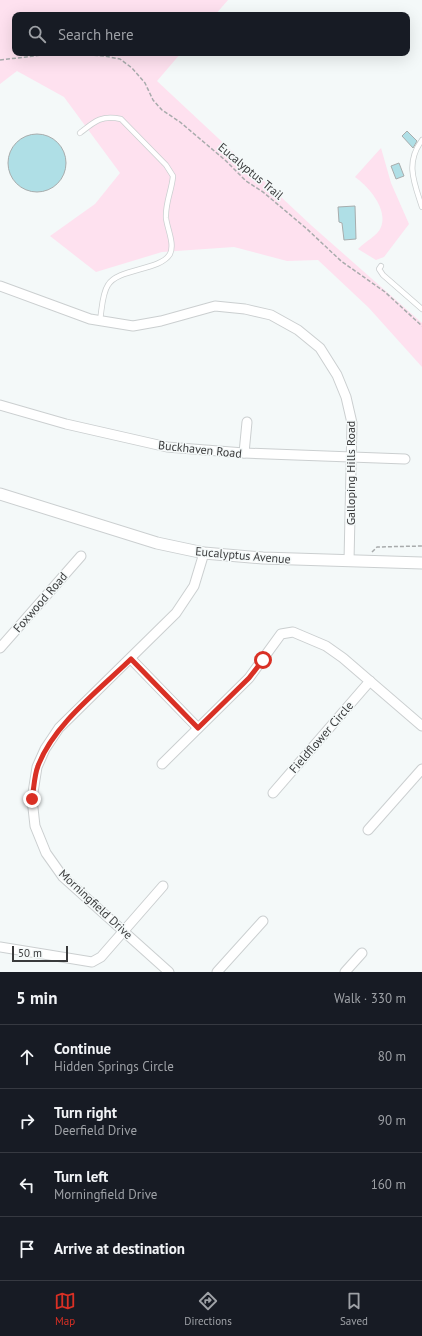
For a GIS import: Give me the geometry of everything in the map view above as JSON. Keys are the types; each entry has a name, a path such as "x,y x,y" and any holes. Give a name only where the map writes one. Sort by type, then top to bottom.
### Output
{"street":[{"name":"Galloping Hills Road","path":"0,286 90,319 133,326 161,321 215,306 245,309 271,315 298,330 320,348 337,375 346,397 352,423 350,561"},
{"name":"Buckhaven Road","path":"0,405 66,424 167,447 244,453 405,459"},
{"path":"244,453 247,422"},
{"name":"Eucalyptus Avenue","path":"0,494 157,542 204,553 231,556 422,563"},
{"name":"Morningfield Drive","path":"169,972 63,877 46,853 35,826 32,799 37,768 59,728 131,659 176,613 186,600 198,576 204,553"},
{"name":"Foxwood Road","path":"0,648 81,556"},
{"path":"162,764 249,678 281,634 293,632 326,646 344,658 422,726"},
{"path":"131,659 198,728"},
{"name":"Fieldflower Circle","path":"273,793 370,681"},
{"path":"368,830 422,770"},
{"path":"0,947 92,962 101,957 163,886"},
{"path":"217,972 263,921"},
{"path":"345,972 362,953"}],"lane":[{"path":"80,133 99,118 113,117 121,119 166,165 173,176 166,217 172,246 170,254 163,260 115,278 108,283 105,290 100,320"},
{"path":"422,140 415,150 412,160 413,177 422,207"},
{"path":"381,266 379,269 382,275 422,309"}],"path":[{"path":"0,60 34,56"},
{"name":"Eucalyptus Trail","path":"104,56 120,59 132,68 146,83 153,100 162,110 180,122 225,160 246,181 263,192 307,229 341,261 385,292 422,326"},
{"path":"371,562 372,552 377,548 422,546"}],"shaded area":[{"path":"0,0 228,0 218,12 12,12 12,56 178,56 157,81 312,226 422,323 422,367 369,308 318,260 287,261 234,247 162,252 96,272 50,236 95,204 120,173 64,97 17,71 0,84"},
{"path":"381,148 391,183 409,224 384,257 376,260 358,249 374,236 381,227 382,213 380,206 371,192 355,177"}],"building":[{"path":"407,131 417,141 413,148 402,136"},
{"path":"31,134 43,134 58,142 66,157 66,169 58,184 43,192 31,192 16,184 8,169 8,157 16,142"},
{"path":"399,163 404,176 396,179 391,166"},
{"path":"355,206 356,239 344,240 342,223 339,222 338,207"}],"route":[{"path":"32,799 37,768 45,749 59,728 131,659 198,728 249,678 263,660"}]}
